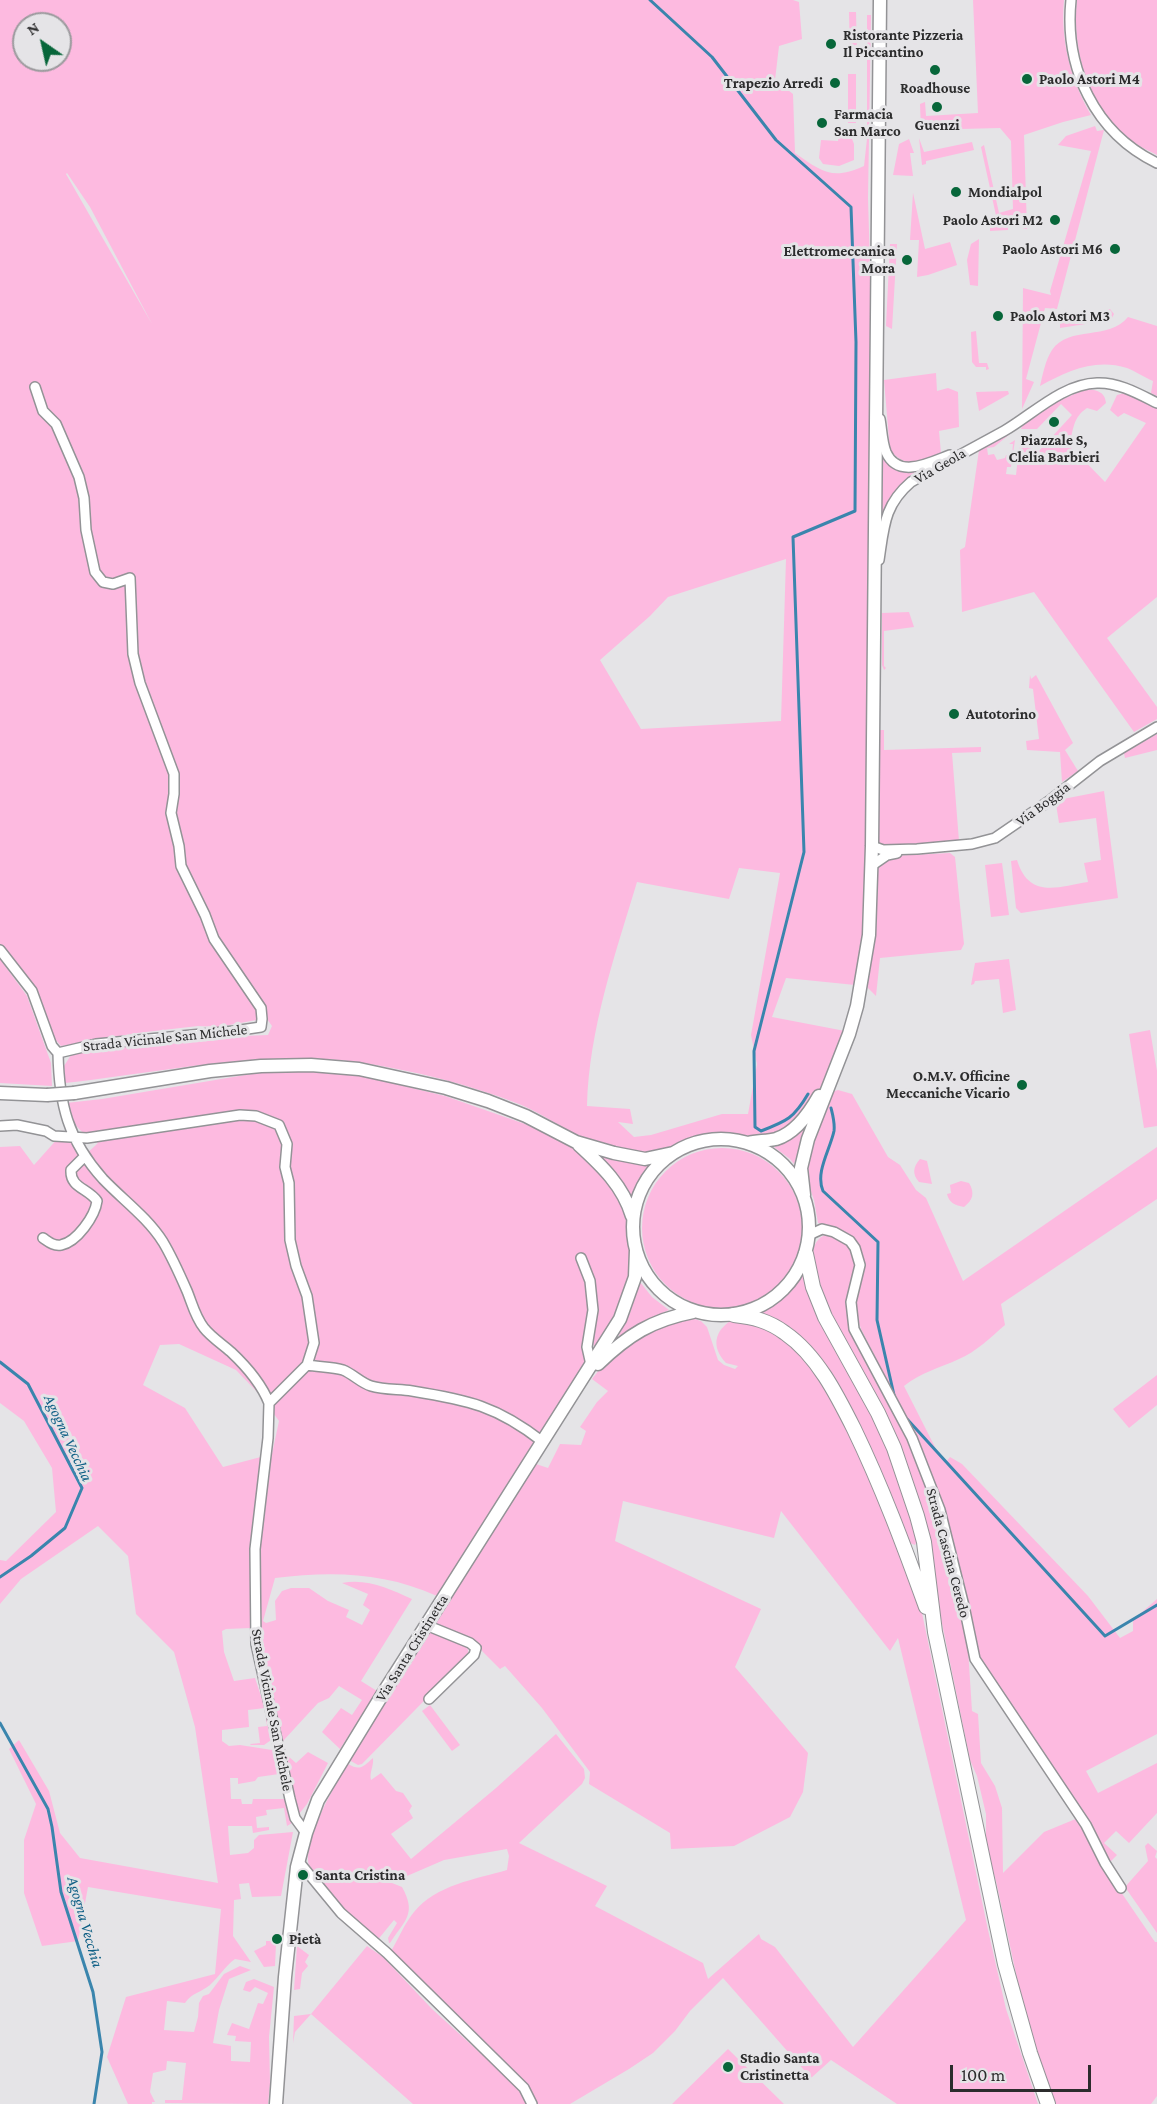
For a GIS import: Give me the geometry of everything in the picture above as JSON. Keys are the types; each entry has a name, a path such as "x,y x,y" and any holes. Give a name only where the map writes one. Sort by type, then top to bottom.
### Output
{"highway":[{"path":"806,1254 813,1287 825,1317 878,1413 905,1477 924,1542 935,1632 1005,1964 1030,2053 1048,2104"},
{"path":"734,1314 758,1318 786,1333 819,1368 833,1390 883,1492 935,1632"}],"main road":[{"path":"576,1142 603,1167 618,1185 633,1219 636,1250 647,1276 660,1291 677,1304 713,1315 734,1314 753,1310 778,1295 792,1280 806,1254 809,1235 809,1214 801,1168 808,1138 849,1034 862,982 868,935 872,846 880,0"},
{"path":"0,1093 47,1095 74,1093 210,1071 261,1066 311,1065 360,1069 446,1088 488,1101 526,1116 576,1142 645,1159 672,1153 708,1139 729,1139 748,1143 766,1150 782,1163 795,1178 804,1195"},
{"path":"748,1143 778,1138 791,1131 815,1103 837,1066"},
{"path":"633,1219 637,1200 645,1183 657,1166 672,1153"},
{"name":"Via Santa Cristinetta","path":"279,2101 285,1983 298,1862 306,1833 324,1790 620,1319 635,1277 636,1250"},
{"name":"Via Santa Cristinetta","path":"584,1377 618,1344 634,1333 654,1323 694,1311"}],"street":[{"path":"1071,0 1071,35 1076,65 1089,99 1099,116 1127,146 1157,163"},
{"name":"Via Geola","path":"875,593 884,524 894,498 910,482 1004,431 1067,392 1095,383 1121,387 1157,404"},
{"name":"Strada Vicinale San Michele","path":"35,387 43,411 56,424 79,477 84,498 86,530 95,572 103,582 113,584 130,578 133,654 140,683 174,774 171,813 181,866 214,939 261,1008 262,1019 261,1027 96,1044 58,1053"},
{"name":"Via Geola","path":"877,399 887,454 900,466 918,467 980,443"},
{"name":"Via Boggia","path":"872,846 883,850 917,849 972,844 995,838 1041,807 1100,761 1157,727"},
{"name":"Via Boggia","path":"871,866 887,855 917,849"},
{"path":"0,950 32,991 52,1046 58,1053 64,1114 75,1138 85,1156 103,1179 142,1216 163,1241 198,1320 205,1330 246,1367 258,1382 269,1403 307,1365 314,1343 307,1296 296,1266 290,1240 289,1183 285,1167 287,1144 279,1125 256,1116 240,1115 109,1136 75,1138 54,1137 46,1131 17,1125 0,1126"},
{"path":"43,1238 52,1245 62,1245 73,1239 91,1220 96,1211 97,1201 92,1193 76,1185 70,1176 71,1170 85,1156"},
{"name":"Strada Cascina Ceredo","path":"809,1235 822,1229 834,1232 843,1236 855,1248 860,1265 851,1302 854,1329 912,1438 940,1510 960,1587 975,1659 1086,1825 1109,1870 1121,1887"},
{"path":"581,1258 590,1281 593,1310 587,1347 591,1365"},
{"path":"307,1365 344,1371 373,1387 409,1390 464,1400 490,1408 520,1424 543,1442"},
{"name":"Strada Vicinale San Michele","path":"269,1403 268,1438 255,1549 256,1644 295,1818 306,1833"},
{"path":"426,1625 470,1643 476,1648 474,1655 429,1699"},
{"path":"298,1862 341,1913 387,1953 524,2088 532,2104"}],"shaded area":[{"path":"0,0 793,0 799,2 802,39 779,46 775,80 793,94 795,153 820,169 835,173 843,173 864,166 867,139 867,15 871,15 868,198 871,474 868,525 868,783 864,929 855,985 786,978 772,1017 845,1031 826,1077 807,1109 782,1131 767,1136 709,1133 660,1150 622,1151 595,1143 519,1104 480,1090 398,1069 357,1062 285,1058 248,1060 65,1083 64,1066 71,1055 144,1042 268,1035 272,1026 267,1019 262,1019 218,1027 198,1026 137,1033 61,1046 0,947","holes":["66,174 90,207 152,324","786,559 781,721 641,729 600,660 668,597","739,868 780,873 751,1035 757,1064 748,1114 722,1114 651,1135 634,1137 618,1122 633,1124 630,1109 587,1106 593,1049 604,993 637,882 729,899"]},
{"path":"973,0 1064,0 1064,30 1068,60 1091,115 1024,135 1027,229 1008,225 1008,230 990,231 990,224 997,220 981,147 984,145 999,213 1013,209 1011,141 1000,128 921,130 920,104 925,102 926,116 978,113"},
{"path":"1077,0 1157,0 1157,155 1122,134 1097,102 1083,70 1079,52"},
{"path":"849,12 856,12 857,56 850,56"},
{"path":"848,74 856,74 856,123 848,123"},
{"path":"1095,126 1097,131 1104,130 1057,309 1045,308 1026,379 1034,382 1022,409 1023,288 1051,295 1050,291 1091,151 1058,145 1066,136"},
{"path":"839,128 849,131 854,144 854,160 839,166 823,164 819,158 821,140 838,141"},
{"path":"919,138 924,152 972,142 974,150 926,161 926,164 922,165"},
{"path":"909,139 914,153 910,153 913,176 893,175 899,144"},
{"path":"913,193 925,249 950,242 957,265 917,277 919,240 910,240"},
{"path":"979,239 978,286 970,285 967,260 971,244"},
{"path":"890,244 897,244 892,329 886,326"},
{"path":"1110,309 1114,314 1111,320 1060,328 1060,323 1064,319"},
{"path":"1128,317 1157,326 1157,396 1151,393 1153,381 1130,369 1104,364 1071,371 1040,386 1044,368 1052,350 1059,342 1079,335 1110,329"},
{"path":"976,331 979,363 987,363 989,369 986,370 986,367 976,367 972,362 971,332"},
{"path":"936,373 937,391 948,388 958,392 959,427 939,431 941,453 921,462 903,460 890,451 884,380"},
{"path":"1086,389 1102,394 1106,403 1097,411 1087,408 1082,412 1074,425 1069,445 1105,482 1146,423 1124,413 1118,417 1110,410 1117,395 1128,392 1157,407 1157,597 1107,638 1157,707 1157,719 1134,732 1034,592 962,612 960,550 965,547 979,450 1010,434 994,447 987,448 988,455 994,454 997,460 1005,458 1006,455 1012,455 1013,444 1009,444 1015,440 1011,467 1007,467 1006,474 1016,475 1020,439 1027,441 1026,444 1038,452 1072,415 1061,404 1037,429 1021,429 1023,424 1056,402"},
{"path":"1008,391 1009,394 979,411 976,392"},
{"path":"881,450 899,469 910,471 925,469 896,492 880,525"},
{"path":"909,612 914,627 884,631 884,666 886,668 884,670 882,665 882,613"},
{"path":"1030,675 1031,679 1036,675 1073,743 1065,750 1078,771 1062,782 1060,752 1027,750 1026,741 1039,739 1033,689 1029,688"},
{"path":"879,730 884,730 884,750 981,747 981,752 952,753 959,841 887,848 876,842"},
{"path":"1157,734 1157,750 1125,758 1124,753"},
{"path":"1104,791 1118,898 1021,913 1016,908 1011,861 1017,860 1029,881 1045,888 1088,882 1084,863 1101,860 1096,818 1059,823 1056,804 1063,799"},
{"path":"950,853 955,857 964,944 961,950 880,958 876,996 867,987 871,961 876,871 881,863 891,856"},
{"path":"1002,863 1009,915 991,917 985,865"},
{"path":"0,959 27,996 51,1063 52,1086 0,1083"},
{"path":"1009,959 1016,1010 1003,1013 999,979 975,981 971,985 975,963"},
{"path":"1150,1030 1157,1071 1157,1126 1144,1128 1129,1034"},
{"path":"312,1071 363,1076 445,1096 525,1124 568,1144 583,1154 615,1188 626,1215 633,1267 624,1300 595,1353 593,1341 595,1317 584,1346 585,1368 552,1415 437,1596 397,1582 358,1575 317,1574 275,1578 263,1621 266,1623 276,1620 275,1601 282,1591 291,1588 309,1588 328,1601 349,1610 346,1617 362,1625 370,1610 363,1605 368,1594 342,1583 369,1583 412,1599 361,1681 377,1691 340,1749 322,1732 341,1708 352,1715 362,1700 339,1686 329,1698 318,1703 283,1741 281,1740 261,1653 255,1591 250,1599 251,1628 222,1631 224,1652 234,1681 255,1678 265,1708 248,1710 249,1727 222,1730 222,1741 229,1746 275,1749 285,1789 282,1789 279,1774 258,1777 255,1781 238,1784 238,1778 230,1778 231,1799 241,1799 242,1804 252,1804 253,1799 285,1799 292,1823 287,1826 284,1808 266,1810 267,1815 256,1817 257,1828 269,1827 269,1830 253,1833 252,1826 228,1826 230,1855 248,1853 254,1848 254,1840 259,1835 293,1832 281,1896 252,1897 249,1883 239,1884 241,1899 234,1900 233,1936 251,1962 235,1959 210,1985 190,1997 185,2003 167,2001 164,2030 194,2032 199,2003 203,1996 209,1994 224,1974 240,1966 251,1970 229,1979 219,2010 213,2043 231,2046 231,2061 250,2062 251,2042 235,2041 236,2036 227,2035 232,2023 249,2029 258,2003 263,2004 268,1993 255,1987 250,1992 243,1990 246,1982 254,1979 274,1987 269,2037 268,2104 165,2103 165,2100 182,2100 186,2063 167,2061 166,2070 153,2073 150,2092 155,2102 128,2104 107,2057 126,1997 215,1974 221,1909 88,1887 78,1941 42,1946 24,1893 24,1840 36,1804 9,1749 19,1740 49,1791 60,1833 80,1858 218,1883 195,1727 174,1652 136,1614 128,1556 98,1526 21,1579 0,1604 0,1560 6,1561 56,1512 52,1468 24,1421 0,1403 0,1147 20,1146 34,1165 59,1137 72,1138 83,1157 98,1143 77,1127 66,1103 263,1072","holes":["179,1344 236,1370 261,1396 279,1421 272,1454 223,1467 185,1408 143,1385 160,1345"]},
{"path":"838,1090 852,1094 888,1157 900,1165 916,1190 926,1198 963,1281 1157,1147 1157,1199 1001,1304 1005,1325 977,1348 965,1356 917,1377 904,1386 939,1455 946,1462 950,1457 962,1464 1088,1596 1120,1638 1133,1631 1133,1620 1157,1599 1157,1734 1086,1771 1098,1793 1157,1763 1157,1813 1129,1843 1116,1831 1104,1843 1117,1855 1108,1864 979,1659 956,1551 937,1490 913,1431 861,1329 857,1305 863,1258 856,1243 850,1237 818,1223 814,1200 807,1180 807,1155 832,1092"},
{"path":"807,1122 794,1164 774,1147 794,1136"},
{"path":"722,1148 738,1149 753,1154 767,1161 779,1171 789,1183 796,1197 801,1212 801,1244 796,1259 789,1273 779,1285 767,1295 753,1302 738,1307 722,1308 706,1307 691,1302 677,1295 665,1285 655,1273 648,1259 643,1244 642,1228 643,1212 648,1197 655,1183 665,1171 677,1161 691,1154 706,1149"},
{"path":"599,1154 653,1163 639,1181 632,1198"},
{"path":"920,1159 927,1161 932,1184 919,1182 915,1176 915,1168"},
{"path":"961,1181 969,1183 972,1190 971,1199 964,1207 949,1200 947,1194 951,1193 950,1185"},
{"path":"827,1234 846,1243 853,1252 857,1263 850,1325 908,1437 938,1513 960,1602 968,1649 972,1711 978,1714 981,1763 995,1786 1002,1808 1003,1873 1044,1832 1078,1818 1110,1876 1157,1942 1157,2096 1151,2104 1055,2104 1028,2029 996,1881 986,1847 986,1814 977,1776 970,1760 934,1584 929,1542 825,1303 816,1275 814,1246"},
{"path":"804,1270 882,1428 918,1538 915,1545 910,1543 824,1370 760,1315 791,1289"},
{"path":"640,1282 652,1297 669,1310 620,1337 619,1335 630,1313"},
{"path":"688,1317 701,1321 707,1327 718,1360 735,1369 738,1366 726,1363 718,1351 717,1340 721,1329 732,1320 773,1329 811,1364 853,1436 916,1592 922,1613 1006,2009 1038,2104 897,2104 831,2060 811,2078 723,1978 653,2053 629,2069 570,2104 534,2104 390,1953 410,1917 433,1895 457,1884 507,1870 509,1856 507,1849 444,1860 407,1876 396,1873 391,1876 392,1883 402,1887 409,1904 409,1911 390,1943 388,1938 397,1923 394,1920 376,1942 348,1916 309,1865 310,1842 315,1828 335,1785 348,1764 361,1767 373,1758 371,1780 381,1773 396,1791 403,1793 412,1806 409,1811 413,1818 391,1834 411,1859 556,1734 584,1769 585,1778 582,1784 519,1843 607,1886 595,1906 703,1963 708,1979 759,1934 761,1939 775,1947 853,2047 966,1920 898,1638 890,1651 781,1511 774,1538 623,1501 615,1541 761,1609 735,1667 808,1753 803,1792 790,1817 734,1846 671,1849 670,1833 589,1784 590,1772 542,1708 505,1666 500,1669 477,1643 434,1623 536,1464 548,1468 560,1444 581,1445 586,1431 580,1427 597,1402 608,1391 592,1379 603,1365 645,1331"},
{"path":"1157,1375 1157,1405 1129,1428 1113,1409"},
{"path":"428,1632 467,1646 469,1655 362,1764 358,1765 349,1760"},
{"path":"430,1705 460,1745 452,1751 422,1711"},
{"path":"266,1718 269,1718 274,1738 264,1745 251,1745 260,1743 258,1727 267,1726"},
{"path":"308,1752 328,1763 307,1804 299,1814 285,1759 288,1756 296,1763"},
{"path":"1148,1843 1157,1851 1155,1857 1157,1859 1157,1933 1125,1887 1148,1861 1145,1846"},
{"path":"266,1941 276,1944 275,1966 264,1967 254,1951 266,1945"},
{"path":"297,1946 309,1955 305,1962 308,1966 302,1973 300,1989 294,1990"},
{"path":"367,1946 383,1957 432,2009 521,2090 527,2104 413,2104 311,2014"},
{"path":"311,2014 295,2032 293,2043 294,2016"},
{"name":"Stadio Santa Cristinetta","path":"728,2049 784,2104 672,2104"}],"waterway":[{"path":"650,0 712,57 776,140 851,207 856,342 855,511 793,537 804,852 754,1051 755,1127 761,1131 784,1121 794,1114 808,1094"},
{"path":"831,1108 834,1131 822,1169 821,1184 823,1191 878,1242 877,1320 894,1395"},
{"name":"Agogna Vecchia","path":"0,1362 28,1384 82,1488 65,1528 31,1556 0,1577"},
{"path":"907,1419 1105,1636 1157,1605"},
{"name":"Agogna Vecchia","path":"0,1723 48,1809 61,1892 93,1992 102,2052 94,2104"}],"place":[{"name":"Ristorante Pizzeria Il Piccantino","path":"831,44"},
{"name":"Roadhouse","path":"935,70"},
{"name":"Paolo Astori M4","path":"1027,79"},
{"name":"Trapezio Arredi","path":"835,83"},
{"name":"Guenzi","path":"937,107"},
{"name":"Farmacia San Marco","path":"822,123"},
{"name":"Mondialpol","path":"956,192"},
{"name":"Paolo Astori M2","path":"1055,220"},
{"name":"Paolo Astori M6","path":"1115,249"},
{"name":"Elettromeccanica Mora","path":"907,260"},
{"name":"Paolo Astori M3","path":"998,316"},
{"name":"Piazzale S, Clelia Barbieri","path":"1054,422"},
{"name":"Autotorino","path":"954,714"},
{"name":"O.M.V. Officine Meccaniche Vicario","path":"1022,1085"},
{"name":"Santa Cristina","path":"303,1875"},
{"name":"Pietà","path":"277,1939"},
{"name":"Stadio Santa Cristinetta","path":"728,2067"}]}
